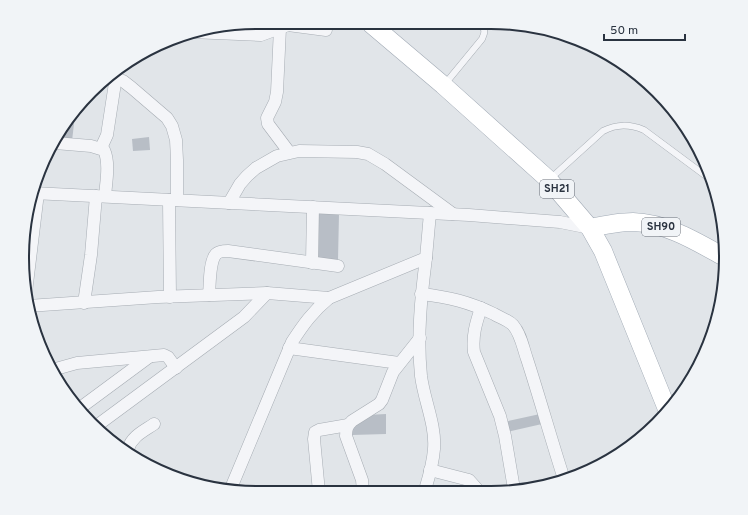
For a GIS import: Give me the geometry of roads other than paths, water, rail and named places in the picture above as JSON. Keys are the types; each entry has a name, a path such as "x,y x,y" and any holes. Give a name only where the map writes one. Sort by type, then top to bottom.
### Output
{"main road":[{"name":"SH21","path":"377,29 444,85 549,180 590,228 603,251 665,405"},
{"name":"SH90","path":"590,228 632,222 652,224 672,230 719,254"}],"street":[{"path":"213,33 261,35 275,29"},
{"path":"284,29 277,92 274,106 267,118 268,124 289,152"},
{"path":"318,29 326,30"},
{"path":"117,77 167,118 172,126 176,140 178,160 173,200 170,297"},
{"path":"101,148 107,135 113,80"},
{"path":"60,143 101,148 104,150 106,155 84,302"},
{"path":"229,203 240,184 256,168 271,158 289,152 299,151 357,152 368,154 385,164 453,214"},
{"path":"38,193 453,214 560,222 590,228"},
{"path":"29,262 35,207"},
{"path":"312,263 313,207"},
{"path":"426,486 434,448 433,434 421,377 420,338 421,294 430,213"},
{"path":"209,295 211,267 216,255 220,252 228,251 338,266"},
{"path":"232,485 289,348 305,322 317,308 329,298 426,258"},
{"path":"34,306 170,297 267,293 329,298"},
{"path":"100,423 244,317 267,293"},
{"path":"421,294 450,297 482,308 508,321 518,332 563,474"},
{"path":"482,308 475,328 473,344 474,352 500,416 513,485"},
{"path":"363,486 362,480 346,436 346,430 348,425 355,419 379,404 393,372 420,338"},
{"path":"289,348 399,363"},
{"path":"58,368 77,363 164,356 168,357 176,368"},
{"path":"84,405 149,357"},
{"path":"129,446 135,437 154,424"},
{"path":"318,486 314,439 315,432 348,425"},
{"path":"430,470 469,480 474,486"}],"lane":[{"path":"444,85 482,39 484,29"},
{"path":"549,180 603,131 612,126 622,125 634,126 644,130 703,174"}]}
